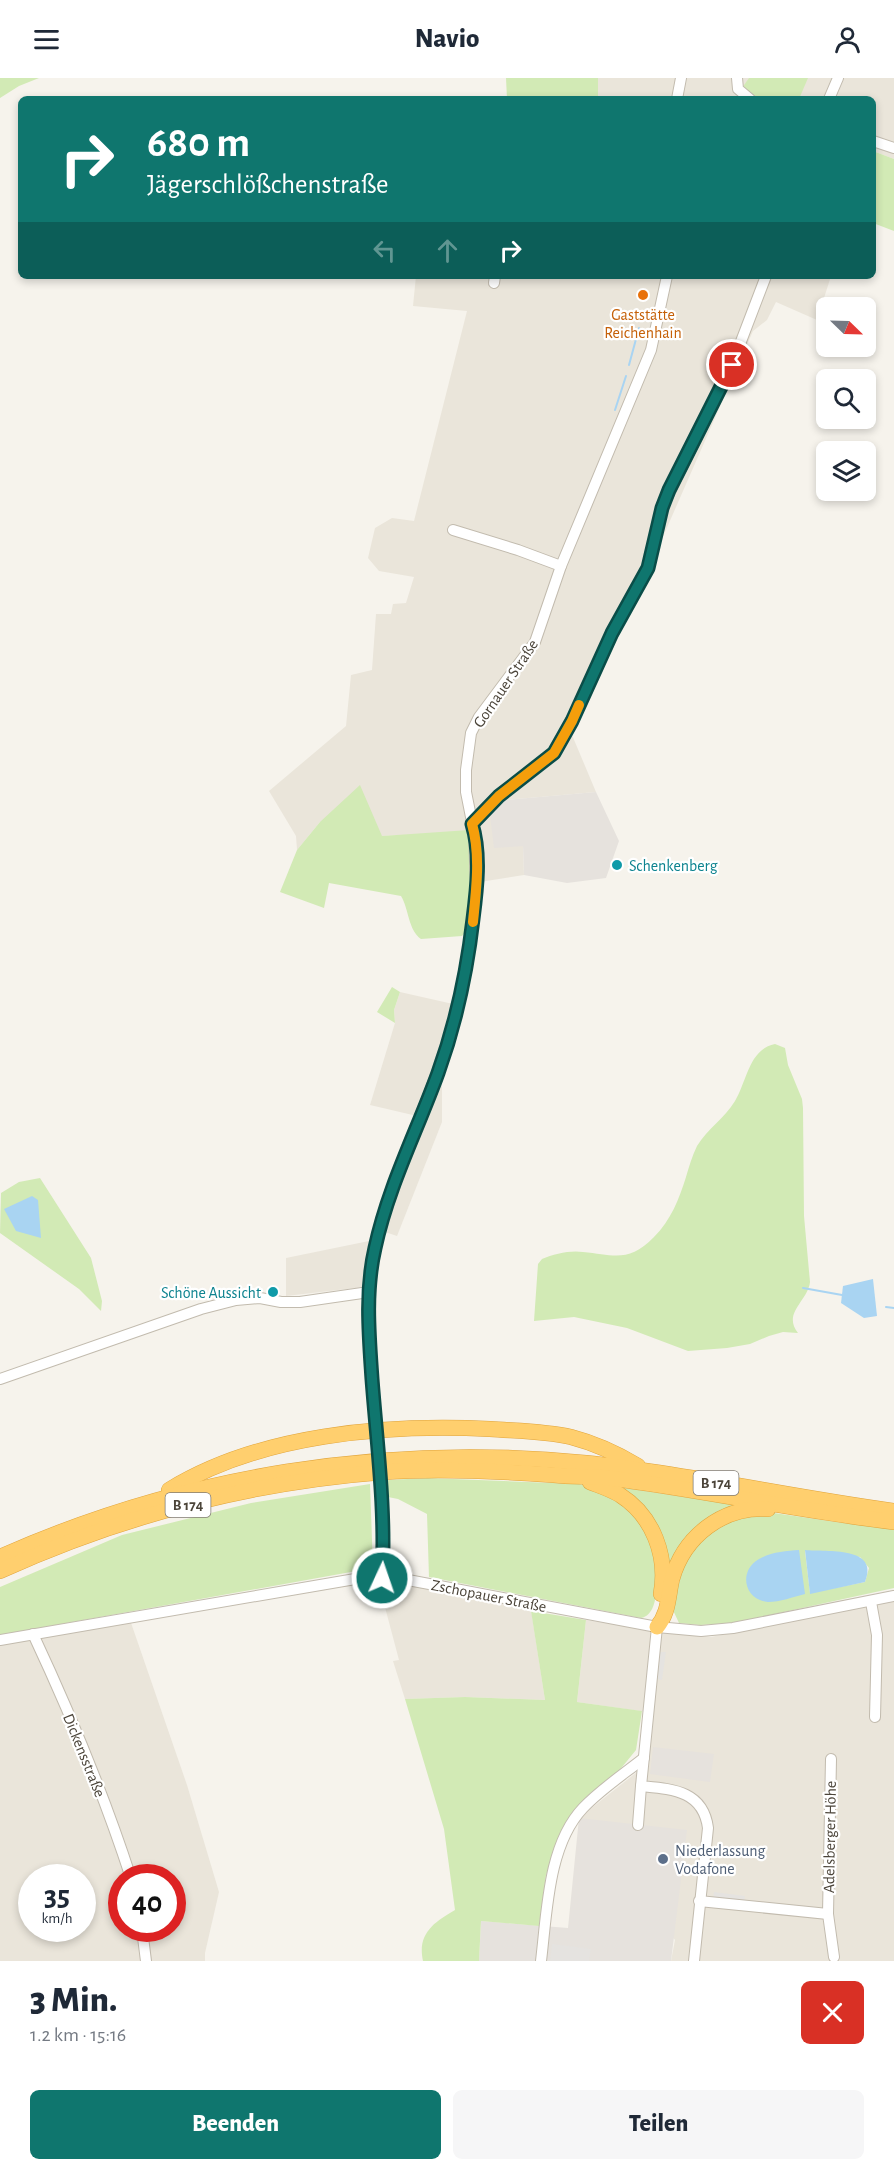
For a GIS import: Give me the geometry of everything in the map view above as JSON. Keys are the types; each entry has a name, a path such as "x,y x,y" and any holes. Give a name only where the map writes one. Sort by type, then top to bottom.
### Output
{"highway":[{"path":"150,1502 172,1488 234,1459 295,1443 376,1430 476,1429 562,1435 596,1445 625,1458 645,1471"},
{"name":"B 174","path":"0,1557 71,1528 150,1502 216,1485 285,1472 404,1459 515,1458 585,1463 894,1511"},
{"name":"B 174","path":"0,1571 68,1543 137,1519 205,1500 293,1483 386,1472 435,1470 605,1478 894,1522"},
{"path":"579,1477 625,1499 640,1513 653,1532 663,1570 657,1626"},
{"path":"657,1626 665,1617 672,1581 679,1561 688,1545 703,1530 725,1516 741,1511 785,1507"}],"street":[{"path":"678,96 681,78"},
{"path":"737,78 738,89 746,96"},
{"path":"831,96 838,78"},
{"path":"876,142 894,148"},
{"name":"Gornauer Straße","path":"382,1578 384,1542 368,1322 369,1292 374,1250 382,1217 451,1036 466,967 476,891 474,832 467,800 466,770 471,733 479,717 535,642 561,566 642,376 651,350 666,279"},
{"path":"472,824 499,796 554,753 572,721 612,633 648,568 662,508 732,365 765,279"},
{"path":"453,530 561,566"},
{"path":"0,1379 201,1309 236,1300 260,1298 281,1302 300,1302 369,1292"},
{"name":"Zschopauer Straße","path":"0,1640 328,1583 382,1578 431,1584 688,1630 714,1630 894,1596"},
{"path":"871,1602 877,1635 875,1716"},
{"path":"638,1825 657,1626"},
{"name":"Dickensstraße","path":"33,1634 61,1694 126,1864"},
{"path":"540,1961 553,1870 562,1840 584,1808 644,1758"},
{"name":"Adelsberger Höhe","path":"831,1760 828,1914 834,1957"},
{"path":"641,1785 678,1791 689,1796 702,1808 708,1827 694,1961"},
{"name":"Adelsberger Höhe","path":"699,1901 828,1914"},
{"path":"144,1942 146,1961"}],"shaded area":[{"path":"598,78 894,78 894,159 876,152 876,96 598,96"},
{"path":"416,279 830,279 824,297 816,297 816,320 776,302 767,320 753,331 655,555 624,618 625,623 572,735 596,792 506,800 523,846 524,875 480,882 405,835 382,836 320,822 297,850 296,836 269,791 346,726 351,675 372,670 376,614 391,614 393,604 406,603 414,577 379,571 368,558 375,528 392,518 414,521 467,311 413,306"},
{"path":"596,792 619,841 606,878 567,883 524,875 523,846 494,848 490,815 506,800"},
{"path":"400,992 453,1004 448,1033 417,1116 370,1105 395,1023 394,1010"},
{"path":"442,1085 442,1122 397,1236 382,1231 405,1168"},
{"path":"369,1241 364,1287 286,1296 286,1258"},
{"path":"383,1578 530,1603 545,1700 465,1697 405,1699 393,1661 399,1660 382,1596"},
{"path":"894,1600 894,1961 671,1961 675,1940 579,1818 647,1764 654,1713 577,1702 586,1620 711,1637"},
{"path":"129,1617 187,1785 219,1892 205,1961 0,1961 0,1640"},
{"path":"660,1652 666,1652 662,1680 657,1679"},
{"path":"653,1747 714,1754 710,1782 650,1774"},
{"path":"579,1818 687,1830 671,1961 479,1961 481,1921 568,1928"},
{"path":"714,1892 745,1896 744,1903 713,1899"},
{"path":"552,1944 591,1949 589,1961 550,1961"}],"green space":[{"path":"0,78 39,78 19,86 0,98"},
{"path":"506,78 598,78 598,96 507,96"},
{"path":"749,78 808,78 800,96 755,96 742,88"},
{"path":"876,152 894,159 894,231 876,224"},
{"path":"360,785 382,836 469,830 471,883 467,930 462,936 421,939 411,925 401,896 329,883 324,908 280,892 297,850 320,822"},
{"path":"392,987 400,992 394,1010 395,1023 377,1012"},
{"path":"775,1044 785,1048 788,1065 802,1099 803,1108 804,1216 810,1282 794,1313 794,1326 798,1333 783,1332 750,1344 688,1351 627,1328 574,1317 534,1321 538,1264 542,1259 573,1252 629,1254 637,1251 654,1237 670,1216 697,1146 735,1101 759,1052"},
{"path":"40,1178 91,1258 102,1301 101,1311 79,1289 0,1233 1,1193 19,1182"},
{"path":"428,1478 579,1484 614,1498 637,1517 651,1544 656,1577 653,1608 648,1615 641,1618 429,1577 427,1514 398,1499 388,1497 387,1480"},
{"path":"370,1484 373,1568 0,1635 0,1587 122,1535 251,1503"},
{"path":"612,1486 744,1506 733,1508 669,1574 665,1555"},
{"path":"767,1512 843,1523 894,1527 894,1588 733,1623 700,1625 679,1623 672,1608 686,1557 717,1525","holes":["805,1551 860,1557 869,1568 865,1582 810,1593"]},
{"path":"531,1611 586,1620 577,1702 642,1711 636,1750 618,1772 586,1797 560,1835 546,1875 539,1926 481,1921 479,1961 423,1961 425,1936 434,1924 455,1910 444,1829 405,1699 465,1697 545,1700"}],"water":[{"path":"32,1196 38,1200 41,1238 16,1231 4,1209"},
{"path":"873,1279 877,1316 864,1318 841,1303 843,1286"},
{"path":"799,1550 805,1594 768,1602 760,1600 749,1591 746,1577 752,1564 768,1555"},
{"path":"805,1550 849,1553 858,1557 865,1562 868,1570 865,1582 810,1594"}],"waterway":[{"path":"629,365 639,328"},
{"path":"615,410 626,376"},
{"path":"803,1288 842,1295"},
{"path":"886,1307 894,1308"}],"slow traffic":[{"path":"473,922 477,866 472,824 499,796 554,753 579,705"}],"place":[{"name":"Gaststätte Reichenhain","path":"643,295"},
{"name":"Schenkenberg","path":"617,865"},
{"name":"Schöne Aussicht","path":"273,1292"},
{"name":"Niederlassung Vodafone","path":"663,1859"}],"route":[{"path":"382,1578 384,1527 368,1314 374,1250 382,1217 451,1036 471,940 476,891 477,866 472,824 499,796 554,753 572,721 612,633 648,568 657,526 669,490 732,365"}]}
